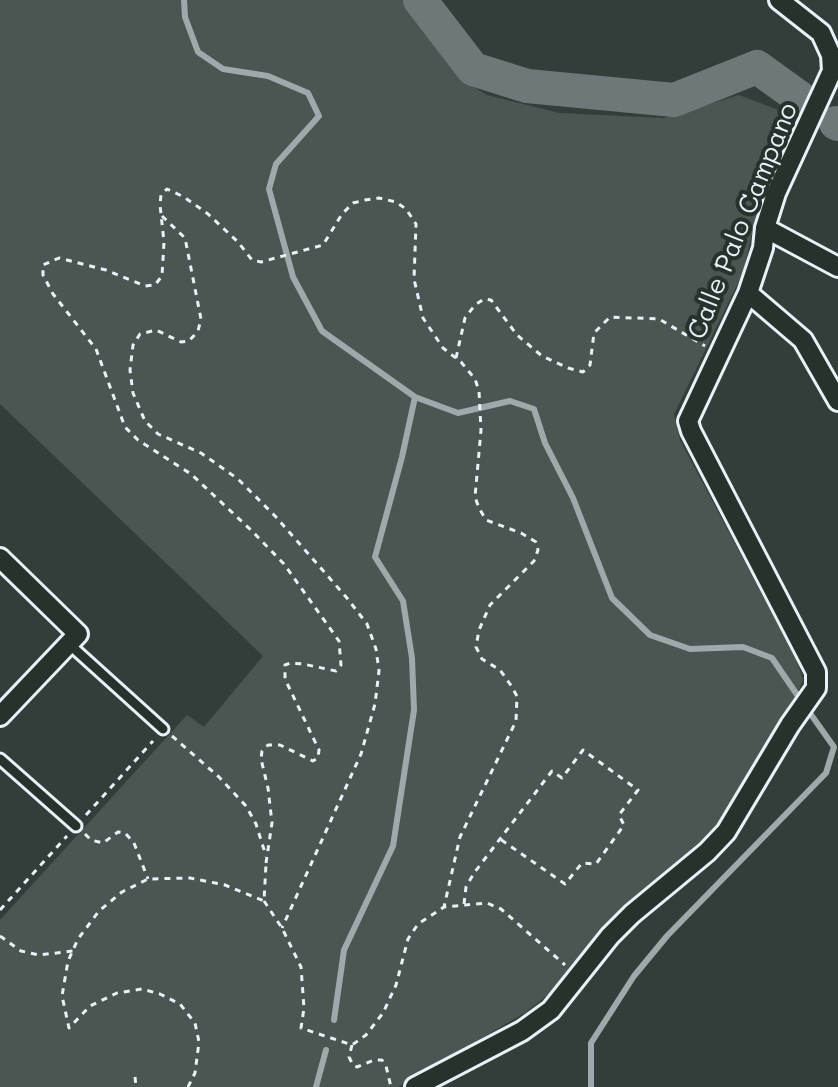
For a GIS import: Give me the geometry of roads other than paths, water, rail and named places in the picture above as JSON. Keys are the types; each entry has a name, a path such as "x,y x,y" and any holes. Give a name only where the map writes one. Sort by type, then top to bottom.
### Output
{"street":[{"name":"Calle Palo Campano","path":"415,1087 537,1020 565,996 610,936 726,832 790,725 808,703 818,681 689,426 689,415 748,293 776,193 832,71 831,55 821,33 779,0"},
{"path":"765,228 838,267"},
{"path":"748,293 803,340 838,401"},
{"path":"0,558 78,634 0,716"}],"lane":[{"path":"69,644 163,729"},
{"path":"0,759 76,826"}],"waterway":[{"path":"184,0 185,17 198,52 223,69 268,76 308,93 319,116 276,164 269,189 293,277 322,331 415,397 458,413 510,401 534,409 545,443 573,498 612,598 650,635 690,649 743,647 772,658 800,699"},
{"path":"420,0 473,69 527,86 674,100 757,67 800,98"},
{"path":"334,1020 344,950 393,846 414,710 412,658 403,601 375,557 415,397"},
{"path":"591,1087 591,1043 634,976 667,936 826,773 834,747 812,716"},
{"path":"316,1087 326,1050"}]}
